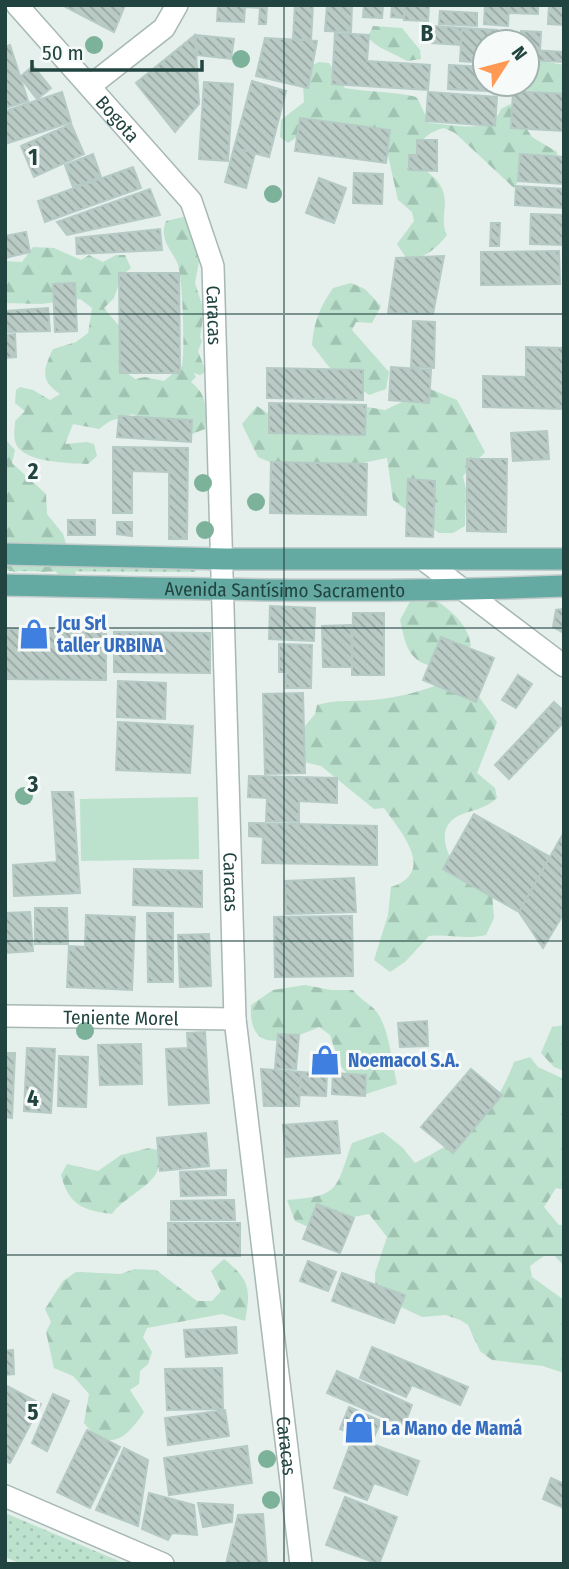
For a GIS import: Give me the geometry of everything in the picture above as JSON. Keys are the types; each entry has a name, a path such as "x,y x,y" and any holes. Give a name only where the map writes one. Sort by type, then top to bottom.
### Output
{"main road":[{"name":"Avenida Santísimo Sacramento","path":"5,554 224,559 564,559"},
{"name":"Avenida Santísimo Sacramento","path":"5,584 222,590 462,591 564,586"}],"street":[{"name":"Bogota","path":"17,5 191,201"},
{"path":"90,86 164,28 177,5"},
{"name":"Caracas","path":"191,201 213,267 224,559 222,590 235,1019 301,1564"},
{"path":"424,559 462,591 564,666"},
{"name":"Teniente Morel","path":"5,1017 235,1019"},
{"path":"5,1496 163,1564"}],"green space":[{"path":"373,26 402,28 420,50 421,59 407,61 376,45 368,37"},
{"path":"541,61 564,65 564,96 541,92"},
{"path":"319,62 329,63 345,88 417,98 429,123 480,126 489,123 501,109 510,104 532,137 557,152 558,162 524,171 514,188 455,133 444,128 428,135 418,148 416,160 436,179 442,189 447,235 419,258 407,259 397,244 414,221 412,212 398,200 387,151 312,127 288,143 280,137 281,120 304,102 303,85 310,66"},
{"path":"183,217 189,220 201,251 195,283 204,311 200,337 202,341 198,351 206,372 200,375 194,373 196,377 191,382 205,402 205,429 192,434 147,423 133,414 110,421 99,429 73,424 65,444 94,444 97,456 88,464 49,461 28,455 15,441 15,421 25,411 15,403 16,390 20,387 33,390 50,400 60,394 46,380 47,363 53,349 76,342 88,333 92,308 80,299 41,304 5,303 5,261 22,262 33,247 54,248 81,260 89,255 103,262 116,255 125,255 131,268 122,275 114,298 104,308 120,327 127,373 135,379 145,377 164,381 182,366 183,345 179,269 166,243 164,227 166,221"},
{"path":"351,283 365,289 381,306 372,323 356,322 352,330 389,372 386,389 369,395 329,367 312,345 316,321 328,295 333,288"},
{"path":"430,389 457,400 485,452 463,476 466,489 465,526 453,533 439,533 393,500 387,458 367,462 350,471 272,463 258,457 242,424 257,406 299,435 312,423 361,406 385,410"},
{"path":"5,439 15,450 12,463 46,494 47,514 63,534 78,581 65,582 55,571 41,572 33,568 14,572 5,567"},
{"path":"5,564 198,567 195,572 5,571"},
{"path":"428,595 461,623 471,646 428,665 411,653 400,620 413,596"},
{"path":"443,683 474,690 497,722 477,773 495,788 497,798 450,822 445,839 455,866 471,882 492,893 494,918 486,935 429,936 405,962 390,972 374,960 388,915 391,887 405,880 412,872 411,851 384,808 374,809 321,766 304,762 300,732 315,714 317,705 390,698"},
{"path":"198,797 199,859 81,861 80,799"},
{"path":"305,985 331,990 353,990 374,1009 386,1033 397,1084 363,1095 340,1065 330,1035 319,1027 284,1040 263,1039 256,1033 251,1005 273,990"},
{"path":"564,1025 564,1071 554,1067 541,1053 552,1027"},
{"path":"530,1057 538,1067 564,1079 564,1190 556,1188 544,1207 559,1225 564,1225 564,1266 555,1256 544,1256 530,1266 532,1277 564,1300 564,1373 543,1366 492,1360 480,1351 468,1325 460,1320 446,1315 422,1317 376,1295 375,1273 387,1237 369,1214 306,1226 295,1221 287,1200 327,1193 338,1181 352,1143 383,1132 403,1148 415,1163 433,1154 476,1123 497,1097 514,1062"},
{"path":"149,1148 158,1150 158,1170 146,1185 112,1214 78,1204 64,1185 61,1175 67,1164 98,1171 121,1155"},
{"path":"224,1259 244,1279 248,1293 245,1321 222,1314 147,1328 143,1337 152,1352 148,1364 140,1371 139,1384 130,1390 144,1412 123,1436 116,1439 101,1438 93,1433 84,1423 89,1394 73,1376 54,1368 46,1332 51,1322 45,1309 63,1281 76,1272 121,1274 134,1269 156,1270 197,1301 212,1301 221,1291 211,1271"},
{"path":"5,1513 126,1564 21,1564 5,1557"}],"building":[{"path":"62,5 125,5 114,32"},
{"path":"218,5 267,5 266,24 259,24 260,8 245,7 244,22 217,21"},
{"path":"295,5 313,5 311,40 293,39"},
{"path":"327,5 352,5 351,32 325,31"},
{"path":"364,5 383,5 382,18 363,17"},
{"path":"392,5 405,5 404,18 391,17"},
{"path":"405,5 429,5 428,21 404,20"},
{"path":"485,5 509,5 508,26 484,24"},
{"path":"510,5 538,5 538,14 509,13"},
{"path":"549,5 564,5 564,25 548,24"},
{"path":"440,11 477,13 477,26 439,24"},
{"path":"433,26 462,28 461,45 432,43"},
{"path":"462,28 471,29 471,62 460,61"},
{"path":"335,33 369,35 367,61 430,65 428,90 332,84"},
{"path":"195,35 234,39 231,59 198,55"},
{"path":"195,35 199,104 175,132 136,83"},
{"path":"265,38 317,41 308,88 256,76"},
{"path":"10,45 28,101 5,108 5,47"},
{"path":"541,51 564,52 564,62 541,61"},
{"path":"449,65 471,66 471,90 448,89"},
{"path":"33,66 51,88 37,99 20,77"},
{"path":"252,81 286,91 269,157 234,148"},
{"path":"204,82 233,84 228,161 199,159"},
{"path":"62,92 71,122 5,144 5,111"},
{"path":"428,92 471,95 471,98 497,98 495,126 426,121"},
{"path":"541,93 564,94 564,131 511,128 513,98 541,98"},
{"path":"300,118 390,130 386,163 295,151"},
{"path":"71,124 84,154 34,177 21,146"},
{"path":"417,140 437,140 437,171 409,170 409,155 417,155"},
{"path":"234,148 255,153 246,188 225,182"},
{"path":"93,154 101,177 73,187 65,165"},
{"path":"520,154 564,157 564,184 518,181"},
{"path":"133,167 141,188 45,222 38,201"},
{"path":"354,173 383,174 382,204 353,203"},
{"path":"319,178 346,188 334,223 306,213"},
{"path":"516,186 564,189 564,208 515,205"},
{"path":"150,189 160,215 67,235 57,222"},
{"path":"531,214 564,215 564,245 530,244"},
{"path":"491,223 500,223 499,246 490,246"},
{"path":"160,229 162,250 77,254 76,238"},
{"path":"26,232 30,252 5,258 5,236"},
{"path":"559,251 560,284 481,285 481,252"},
{"path":"444,256 433,314 388,313 396,258"},
{"path":"119,273 179,273 180,373 120,373"},
{"path":"75,283 77,331 55,332 53,284"},
{"path":"48,308 50,331 5,332 5,311"},
{"path":"413,321 435,322 434,368 411,367"},
{"path":"15,334 16,357 5,358 5,335"},
{"path":"526,347 564,348 564,409 483,407 483,376 526,377"},
{"path":"391,367 431,370 429,403 389,400"},
{"path":"267,368 363,370 363,400 267,398"},
{"path":"269,403 366,405 365,435 269,433"},
{"path":"119,416 192,420 191,442 117,437"},
{"path":"547,431 549,459 513,461 511,433"},
{"path":"113,447 188,448 187,539 169,539 169,472 132,471 132,513 113,513"},
{"path":"467,459 507,459 506,532 467,531"},
{"path":"271,462 367,464 366,515 270,513"},
{"path":"408,479 435,481 433,537 406,536"},
{"path":"68,520 95,520 95,535 68,535"},
{"path":"117,522 132,522 132,536 117,534"},
{"path":"270,606 315,608 314,641 269,639"},
{"path":"564,609 564,633 553,627 556,610"},
{"path":"353,613 384,613 384,675 352,675"},
{"path":"351,625 352,667 323,667 322,626"},
{"path":"5,629 106,629 106,680 5,679"},
{"path":"114,632 210,633 210,673 114,672"},
{"path":"441,637 494,658 476,702 423,680"},
{"path":"279,644 312,645 311,688 286,688 286,672 279,672"},
{"path":"518,675 532,684 516,708 502,700"},
{"path":"118,681 166,683 165,719 117,717"},
{"path":"303,693 305,773 265,774 263,694"},
{"path":"554,702 564,711 564,722 509,779 495,765"},
{"path":"118,722 193,726 190,773 116,770"},
{"path":"249,776 337,778 337,803 299,801 299,822 266,821 267,798 248,797"},
{"path":"52,792 73,792 80,893 14,896 13,865 57,862"},
{"path":"474,814 550,857 519,912 443,869"},
{"path":"249,823 377,826 377,865 262,863 263,837 249,836"},
{"path":"564,832 564,913 543,948 519,912"},
{"path":"134,869 202,871 202,907 133,905"},
{"path":"354,878 356,912 286,914 285,881"},
{"path":"35,908 67,908 68,944 35,944"},
{"path":"30,912 33,951 5,953 5,913"},
{"path":"147,913 173,913 173,982 148,982"},
{"path":"86,915 135,917 132,990 67,987 69,946 85,947"},
{"path":"352,916 353,976 275,977 274,917"},
{"path":"209,934 211,986 180,987 178,935"},
{"path":"427,1021 428,1046 400,1047 398,1023"},
{"path":"205,1032 209,1103 169,1105 166,1049 188,1048 187,1033"},
{"path":"278,1034 299,1035 296,1069 275,1068"},
{"path":"141,1044 142,1084 100,1085 98,1045"},
{"path":"27,1048 55,1049 51,1113 24,1111"},
{"path":"5,1053 15,1053 12,1118 5,1117"},
{"path":"59,1056 88,1057 86,1107 58,1106"},
{"path":"261,1069 301,1072 299,1106 264,1106"},
{"path":"471,1069 502,1095 453,1153 421,1127"},
{"path":"301,1072 327,1074 326,1096 300,1095"},
{"path":"333,1073 366,1075 365,1096 332,1094"},
{"path":"337,1121 340,1153 286,1157 283,1125"},
{"path":"206,1133 209,1166 160,1171 157,1138"},
{"path":"226,1170 226,1195 181,1196 180,1172"},
{"path":"234,1200 235,1220 171,1220 171,1201"},
{"path":"317,1204 354,1218 340,1253 303,1239"},
{"path":"168,1223 240,1223 240,1256 168,1255"},
{"path":"308,1261 336,1272 328,1291 300,1281"},
{"path":"342,1273 405,1295 394,1323 332,1301"},
{"path":"236,1327 237,1353 186,1357 184,1330"},
{"path":"372,1347 468,1387 460,1405 412,1385 406,1397 360,1378"},
{"path":"13,1350 14,1374 5,1375 5,1351"},
{"path":"222,1368 223,1409 167,1410 165,1369"},
{"path":"337,1371 412,1405 404,1426 327,1393"},
{"path":"5,1385 41,1404 10,1463 5,1461"},
{"path":"53,1394 69,1401 47,1451 32,1443"},
{"path":"349,1407 381,1421 372,1442 340,1429"},
{"path":"225,1410 229,1436 168,1445 165,1418"},
{"path":"87,1430 120,1447 90,1508 57,1492"},
{"path":"353,1437 419,1461 407,1495 374,1483 367,1500 334,1488"},
{"path":"247,1446 252,1483 169,1495 164,1458"},
{"path":"124,1448 148,1460 138,1526 96,1510"},
{"path":"551,1478 564,1484 564,1508 543,1499"},
{"path":"149,1493 194,1505 197,1535 172,1533 168,1540 142,1529"},
{"path":"345,1497 397,1517 379,1564 326,1545"},
{"path":"198,1503 233,1505 232,1522 203,1527"},
{"path":"263,1514 267,1564 226,1564 238,1515"}],"place":[{"name":"Jcu Srl taller URBINA","path":"34,634"},
{"name":"Noemacol S.A.","path":"325,1060"},
{"name":"La Mano de Mamá","path":"359,1428"}]}
